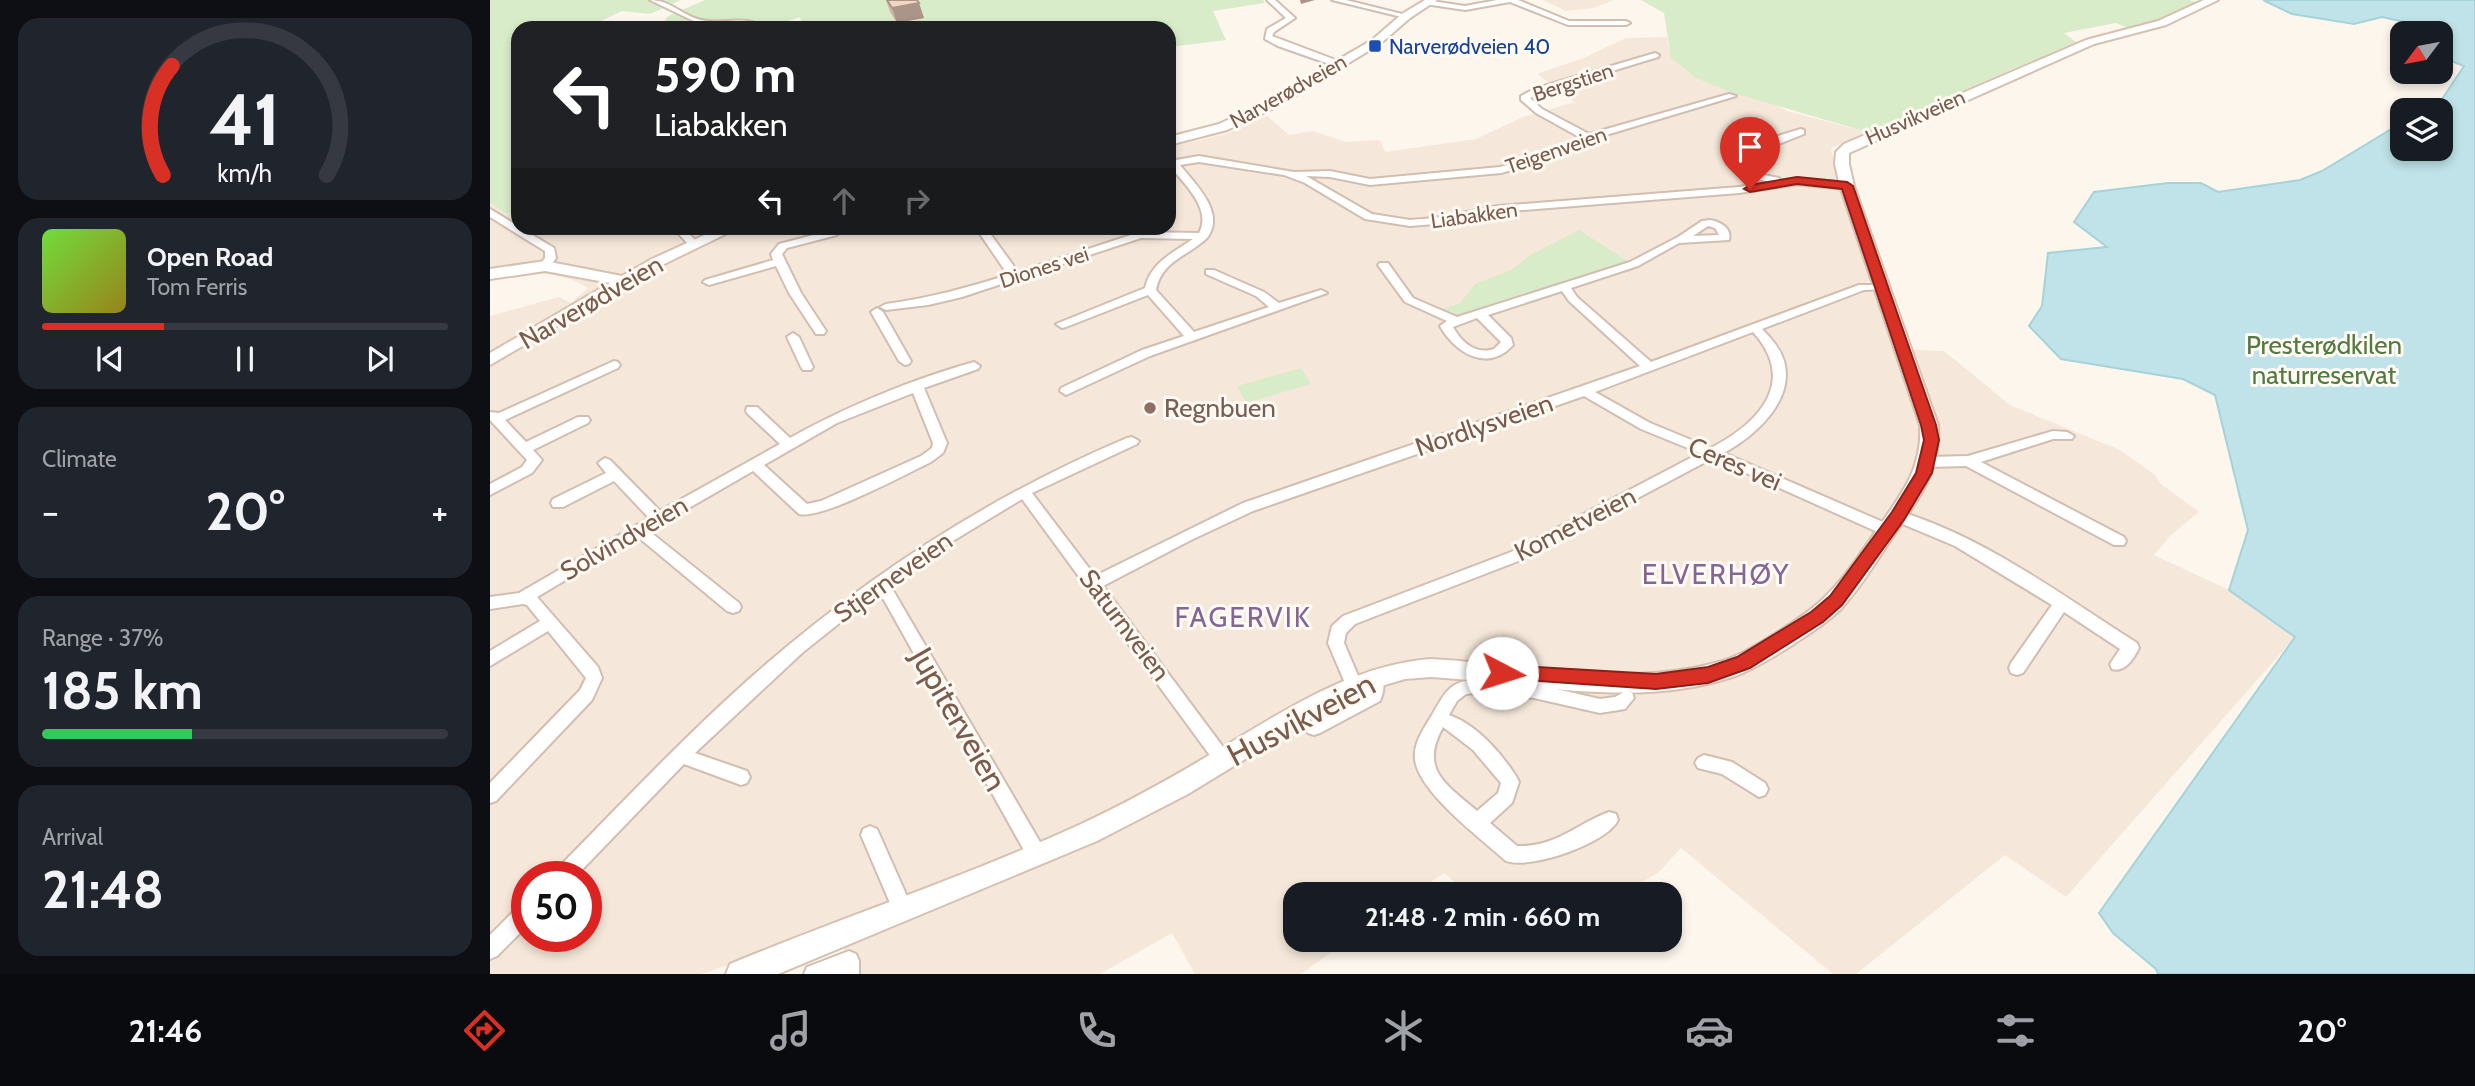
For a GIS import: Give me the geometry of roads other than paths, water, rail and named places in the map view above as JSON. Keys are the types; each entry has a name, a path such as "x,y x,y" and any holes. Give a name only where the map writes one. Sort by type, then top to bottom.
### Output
{"main road":[{"name":"Husvikveien","path":"740,974 903,911 1117,819 1354,685 1375,677 1431,668 1546,677 1656,681 1724,670 1760,655 1817,617 1853,580 1893,523 1928,462 1931,440 1929,425 1847,186 1842,159 1849,146 2090,42 2162,23 2213,0"},
{"name":"Narverødveien","path":"1176,139 1240,120 1376,42 1406,16 1433,1"},
{"name":"Narverødveien","path":"490,360 623,281 715,235"},
{"path":"490,274 545,266 623,281"},
{"path":"588,275 606,291"}],"street":[{"path":"654,0 696,21"},
{"path":"1272,0 1292,18 1270,31 1268,37 1338,64"},
{"path":"1336,0 1406,16"},
{"path":"1433,1 1458,7 1475,7 1511,0 1568,23 1626,23"},
{"name":"Bergstien","path":"1589,138 1539,111 1524,98 1536,91 1655,55"},
{"name":"Teigenveien","path":"1294,174 1330,174 1370,182 1501,170 1540,159 1589,138 1732,96"},
{"name":"Liabakken","path":"1786,182 1753,177 1742,172 1738,165 1742,159 1774,141 1801,132"},
{"name":"Liabakken","path":"1176,161 1199,159 1294,174 1369,216 1410,223 1498,209 1739,190 1786,182 1810,181 1847,186"},
{"path":"1176,168 1209,212 1209,225 1203,236 1156,268 1150,279 1150,290 1192,337"},
{"path":"490,212 511,225"},
{"path":"526,235 550,250 551,258 545,266"},
{"path":"685,235 694,244"},
{"path":"820,331 776,254 779,248 825,235"},
{"path":"986,235 1015,276"},
{"name":"Diones vei","path":"905,361 881,309 935,301 1140,236 1203,236"},
{"path":"1479,313 1507,341 1507,345 1498,353 1486,356 1471,354 1447,329 1448,324 1479,313 1634,264 1680,240"},
{"path":"709,282 779,262"},
{"path":"1384,265 1409,300 1456,321"},
{"path":"1210,272 1260,294 1278,308"},
{"path":"1564,287 1573,299 1649,367"},
{"name":"Nordlysveien","path":"1094,584 1248,507 1585,391 1863,287 1882,287"},
{"path":"1062,324 1150,290"},
{"path":"1066,391 1127,361 1321,293"},
{"name":"Kometveien","path":"1354,685 1336,643 1339,631 1349,620 1516,556 1731,443 1750,429 1770,409 1779,390 1779,364 1775,353 1766,337 1755,328"},
{"path":"793,337 807,367"},
{"path":"490,490 532,466 535,458 494,416 614,365"},
{"name":"Solvindveien","path":"490,603 523,598 852,410 974,366"},
{"path":"754,464 804,510 825,505 926,459 938,450 940,443 916,387"},
{"name":"Ceres vei","path":"1585,391 1665,433 1710,452 1893,523 1973,550 2023,578 2131,648 2118,664"},
{"path":"752,410 789,444"},
{"path":"525,448 583,420"},
{"path":"1928,462 1968,461 2059,433 2067,436"},
{"name":"Stjerneveien","path":"578,861 762,678 879,584 958,531 1024,492 1132,441"},
{"path":"1968,461 2023,493 2119,541"},
{"path":"558,503 610,468 659,519"},
{"name":"Saturnveien","path":"1024,492 1223,760"},
{"path":"639,530 733,607"},
{"name":"Jupiterveien","path":"879,584 889,596 1037,855"},
{"path":"490,795 593,686 592,672 532,601 523,598"},
{"path":"2017,668 2061,604"},
{"path":"490,659 550,623"},
{"path":"1314,728 1374,696 1375,677"},
{"path":"1609,820 1583,836 1524,857 1513,855 1439,789 1427,770 1424,750 1451,696 1459,688 1472,685 1534,691 1600,706 1619,704 1626,698"},
{"path":"1439,718 1452,723 1492,757 1510,782 1506,797 1478,822"},
{"path":"682,756 741,777"},
{"path":"1704,763 1726,767 1759,789"},
{"path":"870,835 903,911"},
{"path":"490,948 511,928"},
{"path":"785,974 798,953"},
{"path":"814,974 849,961 849,974"}],"water":[{"name":"Presterødkilen naturreservat","path":"2263,0 2475,0 2475,974 2158,974 2156,969 2113,933 2099,913 2295,637 2229,590 2248,530 2215,395 2183,379 2061,359 2029,326 2042,306 2048,253 2107,247 2074,222 2094,192 2168,183 2201,183 2218,192 2300,180 2322,171 2390,130 2390,161 2453,161 2453,98 2443,98 2464,66 2454,62 2454,21 2400,21 2382,17 2354,24 2292,14"}],"place":[{"name":"Narverødveien 40","path":"1375,46"},
{"name":"Regnbuen","path":"1150,408"}],"district":[{"name":"ELVERHØY","path":"1716,574"},
{"name":"FAGERVIK","path":"1243,617"}]}
